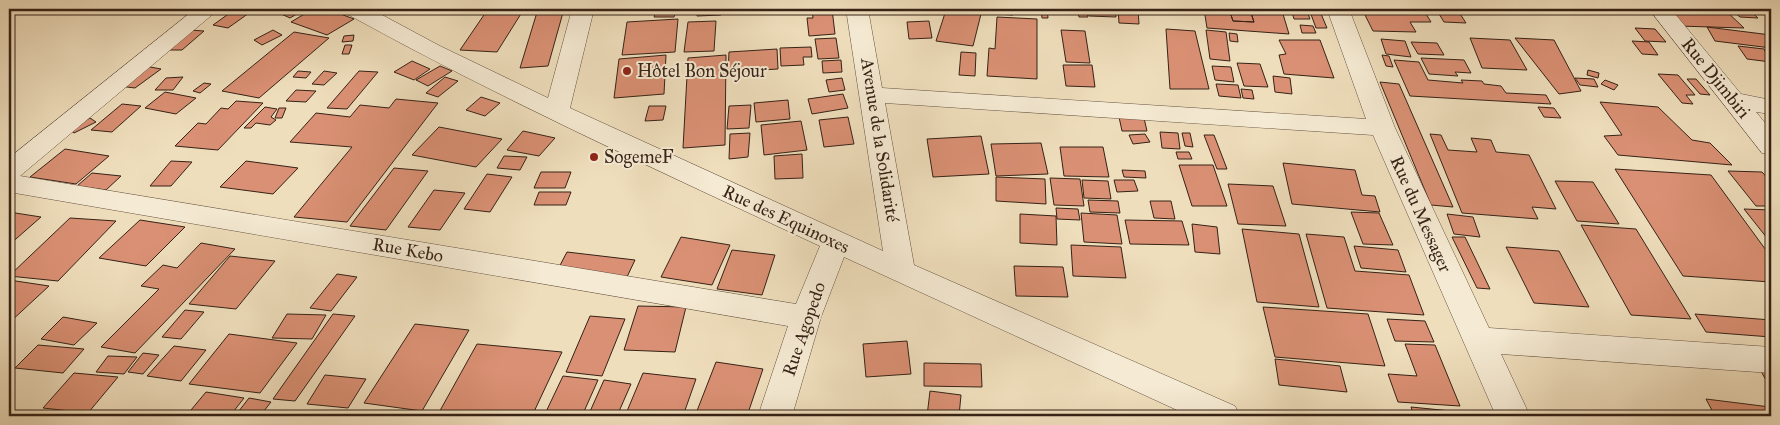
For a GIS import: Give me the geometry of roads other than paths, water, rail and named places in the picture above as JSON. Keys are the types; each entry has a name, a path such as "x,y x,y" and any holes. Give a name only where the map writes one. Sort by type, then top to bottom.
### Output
{"street":[{"path":"9,172 208,9"},
{"name":"Rue des Equinoxes","path":"355,9 421,46 557,112 836,242 1223,416"},
{"path":"557,112 583,9"},
{"name":"Avenue de la Solidarité","path":"858,9 901,271"},
{"name":"Rue du Messager","path":"1338,9 1382,128 1512,416"},
{"name":"Rue Djimbiri","path":"1660,9 1771,147"},
{"path":"873,95 1382,128"},
{"path":"1734,100 1771,107"},
{"name":"Rue Kebo","path":"9,182 806,317"},
{"name":"Rue Agopedo","path":"775,416 806,317 836,242"},
{"path":"1478,340 1771,360"}],"place":[{"name":"Hôtel Bon Séjour","path":"627,71"},
{"name":"SogemeF","path":"594,157"}]}
